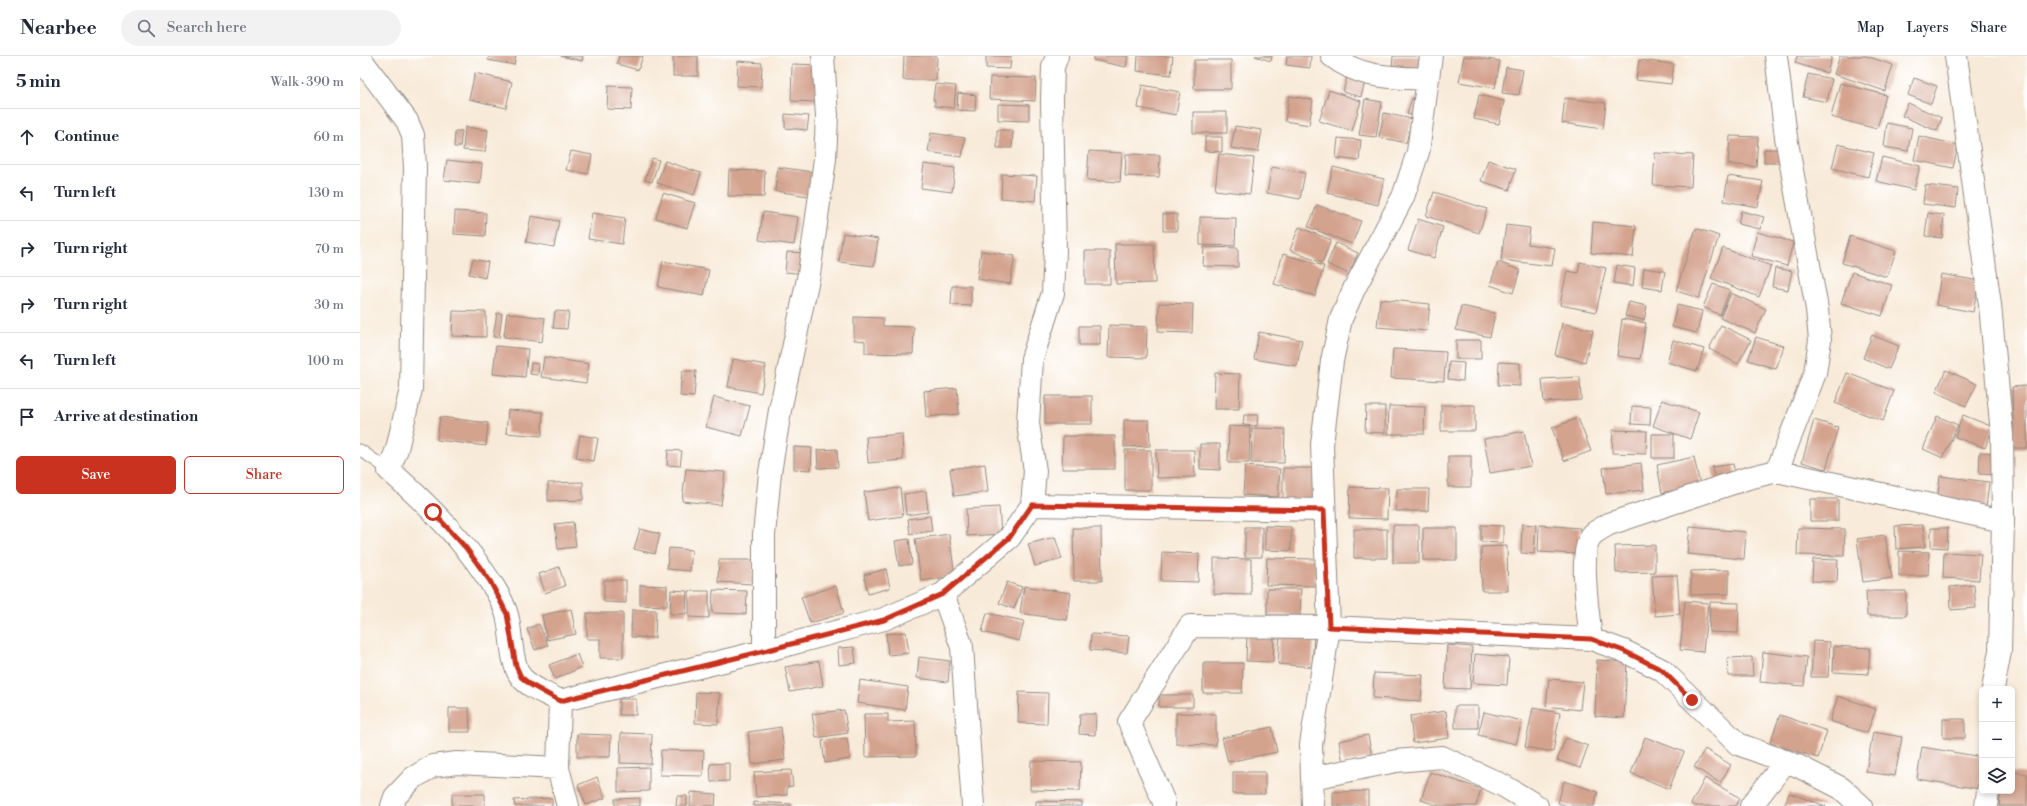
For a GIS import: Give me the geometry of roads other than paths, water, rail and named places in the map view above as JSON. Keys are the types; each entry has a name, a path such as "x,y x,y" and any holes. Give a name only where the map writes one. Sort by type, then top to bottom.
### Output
{"street":[{"path":"764,651 764,534 770,473 780,410 809,274 825,159 827,116 822,56"},
{"path":"360,58 399,111 413,135 415,167 411,389 397,449 389,470 433,512 466,548 490,581 507,614 516,666 521,677 531,685 560,701 884,620 943,594 1010,537 1032,505 1035,471 1028,423 1032,359 1053,293 1055,252 1052,101 1053,67 1057,56"},
{"path":"1332,56 1359,72 1382,77 1428,79"},
{"path":"1313,806 1311,745 1329,627 1322,445 1332,361 1340,319 1354,289 1403,197 1418,152 1431,56"},
{"path":"1776,56 1786,137 1817,309 1820,340 1815,373 1777,471"},
{"path":"1956,56 1990,305 2002,434 2003,521 2000,651 1994,686"},
{"path":"1591,639 1584,567 1588,544 1593,534 1609,524 1748,478 1777,471 2003,521"},
{"path":"1032,505 1324,510"},
{"path":"943,594 962,647 973,806"},
{"path":"1164,806 1164,802 1129,722 1190,626 1329,627 1591,639 1624,651 1662,670 1738,744 1786,761 1840,788 1861,806"},
{"path":"560,701 558,768 568,806"},
{"path":"1312,778 1396,761 1442,757 1504,786 1537,806"},
{"path":"1751,806 1786,761"},
{"path":"392,806 395,797 413,778 432,766 457,763 558,768"},
{"path":"1986,806 1988,794"}],"lane":[{"path":"360,450 389,470"}]}
